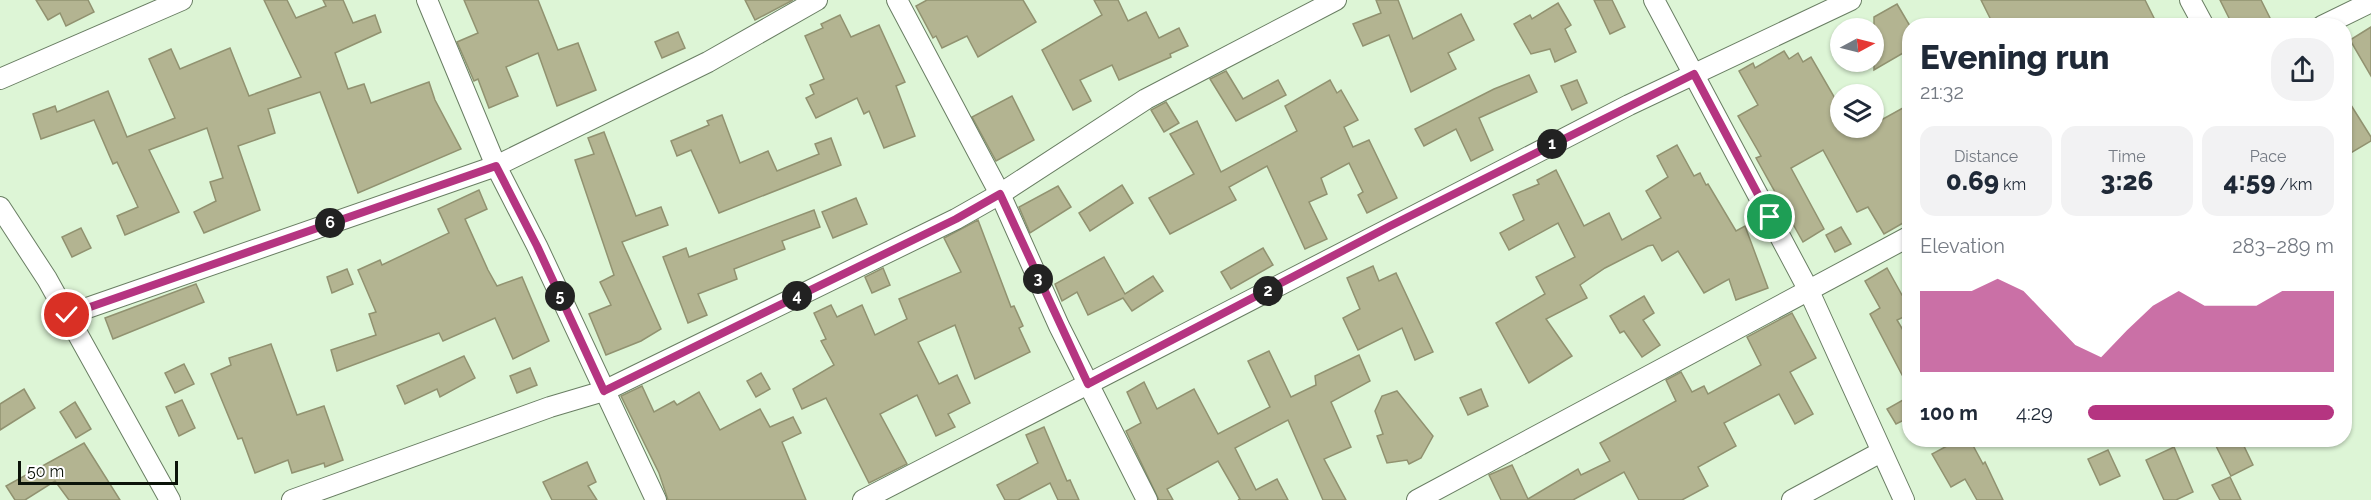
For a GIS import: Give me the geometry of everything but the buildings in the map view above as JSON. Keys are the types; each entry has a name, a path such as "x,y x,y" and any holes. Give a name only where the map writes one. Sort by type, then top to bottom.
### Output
{"street":[{"path":"0,79 182,0"},
{"path":"427,0 496,166 537,246 656,500"},
{"path":"67,315 496,166 708,62 817,0"},
{"path":"897,0 1000,194 1088,384 1148,500"},
{"path":"292,500 550,407 604,391 956,219 1000,194 1146,99 1336,0"},
{"path":"1654,0 1808,289 1904,500"},
{"path":"863,500 1390,226 1694,74 1851,0"},
{"path":"2190,0 2200,18"},
{"path":"2338,18 2371,2"},
{"path":"0,207 67,315 170,500"},
{"path":"1417,500 1902,240"},
{"path":"1792,500 1881,452"}],"route":[{"path":"67,315 496,166 537,246 604,391 956,219 1000,194 1059,326 1088,384 1390,226 1694,74 1770,217"}]}
